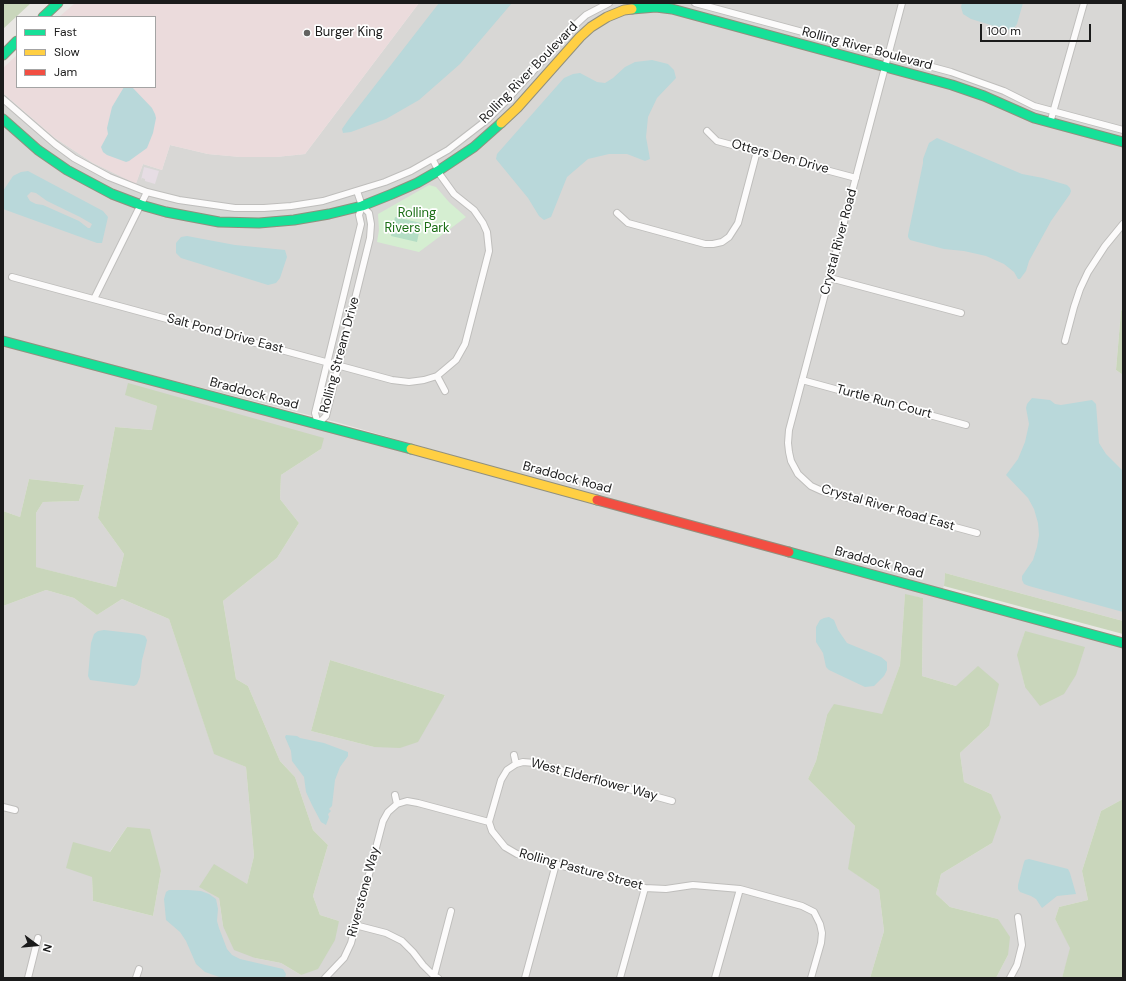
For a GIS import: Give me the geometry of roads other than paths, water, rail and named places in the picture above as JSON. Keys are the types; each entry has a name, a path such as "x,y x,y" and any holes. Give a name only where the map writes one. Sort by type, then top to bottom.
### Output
{"street":[{"path":"44,16 58,3"},
{"name":"Rolling River Boulevard","path":"3,99 55,144 74,158 109,177 147,192 179,200 235,208 291,206 323,201 358,192 392,180 433,160 466,137 488,119 586,15 609,3"},
{"name":"Rolling River Boulevard","path":"694,3 951,72 1004,91 1034,106 1123,130"},
{"name":"Crystal River Road","path":"802,478 791,461 788,443 789,430 902,3"},
{"path":"1050,123 1084,3"},
{"name":"Rolling River Boulevard","path":"3,119 38,150 67,170 92,185 141,205 166,212 219,222 294,220 362,206 417,183 474,147 496,128 517,108 580,37 591,27 607,17 624,10 641,7 673,6 952,85 990,98 1034,118 1123,142"},
{"path":"3,55 16,42"},
{"name":"Otters Den Drive","path":"707,130 717,141 856,178"},
{"path":"617,213 628,223 705,244 722,242 729,237 738,223 757,152"},
{"path":"433,160 438,171 454,194 474,210 483,223 487,232 489,251 465,344 456,360 437,376 445,391"},
{"path":"94,299 147,192"},
{"name":"Rolling Stream Drive","path":"358,192 362,206 368,213 371,224 370,238 326,416 318,424 315,413 361,224 359,215 362,206"},
{"path":"1065,341 1074,307 1088,272 1105,246 1123,224"},
{"name":"Salt Pond Drive East","path":"12,277 392,380 409,382 437,376"},
{"path":"830,278 961,314"},
{"name":"Braddock Road","path":"3,340 1123,643"},
{"name":"Turtle Run Court","path":"802,380 966,425"},
{"name":"Crystal River Road East","path":"802,478 811,486 822,491 977,533"},
{"path":"396,795 397,804 407,801 418,802 489,822 501,780 507,770 516,764 514,755"},
{"name":"West Elderflower Way","path":"516,764 523,762 535,763 672,801"},
{"name":"Riverstone Way","path":"326,978 344,958 351,943 383,821 388,812 397,804"},
{"path":"3,807 15,810"},
{"name":"Rolling Pasture Street","path":"489,822 492,831 505,847 517,854 645,888 666,889 693,885 740,889 802,906 814,912 820,924"},
{"path":"525,978 556,864"},
{"path":"620,978 645,888"},
{"path":"715,978 740,889"},
{"path":"436,977 451,911"},
{"path":"1010,978 1017,965 1022,945 1018,917"},
{"path":"811,978 821,943 822,933 820,924 827,920"},
{"path":"355,925 386,933 402,941 436,977"},
{"path":"28,978 38,938"},
{"path":"136,978 139,969"}],"water":[{"path":"439,3 512,3 460,64 419,100 386,119 351,132 343,133 342,129 349,119"},
{"path":"962,3 1023,3 1017,24 1014,28 1007,30 971,19 963,14 961,7"},
{"path":"652,60 668,64 674,70 676,78 657,98 648,117 646,137 650,159 645,161 627,154 609,154 588,159 567,177 551,217 544,220 539,216 528,198 496,159 497,154 564,78 580,73 597,82 605,83 625,67 635,62"},
{"path":"123,88 133,88 152,108 155,114 156,118 153,133 147,148 126,162 107,155 103,152 101,147 108,134 107,128 112,107"},
{"path":"937,138 1022,174 1067,185 1070,188 1070,194 1051,221 1029,261 1026,271 1020,279 1018,279 1014,272 1004,264 986,256 964,251 944,249 910,240 908,237 923,159 929,143"},
{"path":"28,171 103,211 108,217 102,243 97,243 3,209 3,191 13,176 21,172","holes":["31,192 36,193 47,201 92,224 90,228 79,221 43,205 30,201 27,196"]},
{"path":"187,236 235,245 285,250 287,257 280,278 276,283 268,285 181,258 176,253 176,243 181,237"},
{"path":"1032,398 1050,400 1055,404 1061,405 1092,400 1096,404 1099,443 1106,454 1123,471 1123,612 1029,586 1024,584 1022,580 1022,576 1033,560 1037,547 1039,535 1038,523 1034,509 1028,498 1006,475 1018,459 1025,442 1029,424 1026,408 1027,404"},
{"path":"829,617 834,620 838,630 847,643 881,657 887,662 887,670 884,676 874,686 865,687 829,670 826,667 823,653 816,642 816,627 820,620"},
{"path":"104,630 145,636 147,640 140,677 137,684 134,686 90,680 88,676 91,643 94,634 98,631"},
{"path":"286,735 297,736 324,743 348,752 348,756 340,767 335,780 332,806 329,809 331,811 328,814 329,817 326,825 321,822 306,792 304,777 292,761 291,751 285,737"},
{"path":"1029,859 1068,869 1076,894 1057,896 1042,908 1036,899 1020,892 1018,885 1024,862 1025,860"},
{"path":"169,890 201,891 216,899 218,909 217,921 219,928 227,949 232,955 240,959 283,969 286,974 285,978 222,978 205,972 196,964 186,941 180,932 166,920 164,899 166,892"}],"place":[{"name":"Burger King","path":"307,33"}],"park label":[{"name":"Rolling Rivers Park","path":"417,222"}]}
